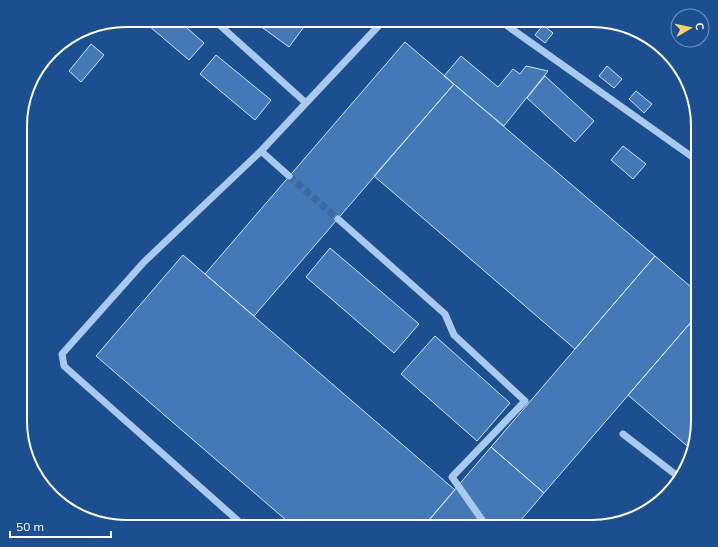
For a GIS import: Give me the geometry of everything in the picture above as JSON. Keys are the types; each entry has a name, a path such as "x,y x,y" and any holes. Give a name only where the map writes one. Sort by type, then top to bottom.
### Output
{"lane":[{"path":"222,27 306,103"},
{"path":"237,520 64,366 62,354 144,262 261,151 377,27"},
{"path":"509,27 691,156"},
{"path":"261,151 289,176"},
{"path":"338,219 445,314 454,335 525,401 452,477 482,520"},
{"path":"623,434 675,474"}],"building":[{"path":"150,27 186,27 204,43 189,60"},
{"path":"262,27 304,27 289,47"},
{"path":"541,27 546,27 553,33 545,43 535,35"},
{"path":"405,42 454,84 254,316 205,274"},
{"path":"91,44 104,55 81,82 69,71"},
{"path":"216,55 271,100 255,120 200,74"},
{"path":"461,56 498,87 513,69 520,74 526,66 548,71 504,126 444,76"},
{"path":"607,66 622,79 614,88 599,76"},
{"path":"545,76 594,121 575,142 527,98"},
{"path":"454,84 655,256 575,349 374,176"},
{"path":"636,91 652,104 644,113 629,99"},
{"path":"623,146 646,164 633,179 611,160"},
{"path":"330,248 419,324 394,353 306,277"},
{"path":"183,255 455,490 429,520 286,520 96,356"},
{"path":"655,256 691,287 691,322 544,493 491,447"},
{"path":"691,322 691,428 688,447 628,395"},
{"path":"435,336 510,403 477,441 401,374"},
{"path":"491,447 544,493 521,520 429,520"}],"tunnel":[{"path":"289,176 338,219"}]}
